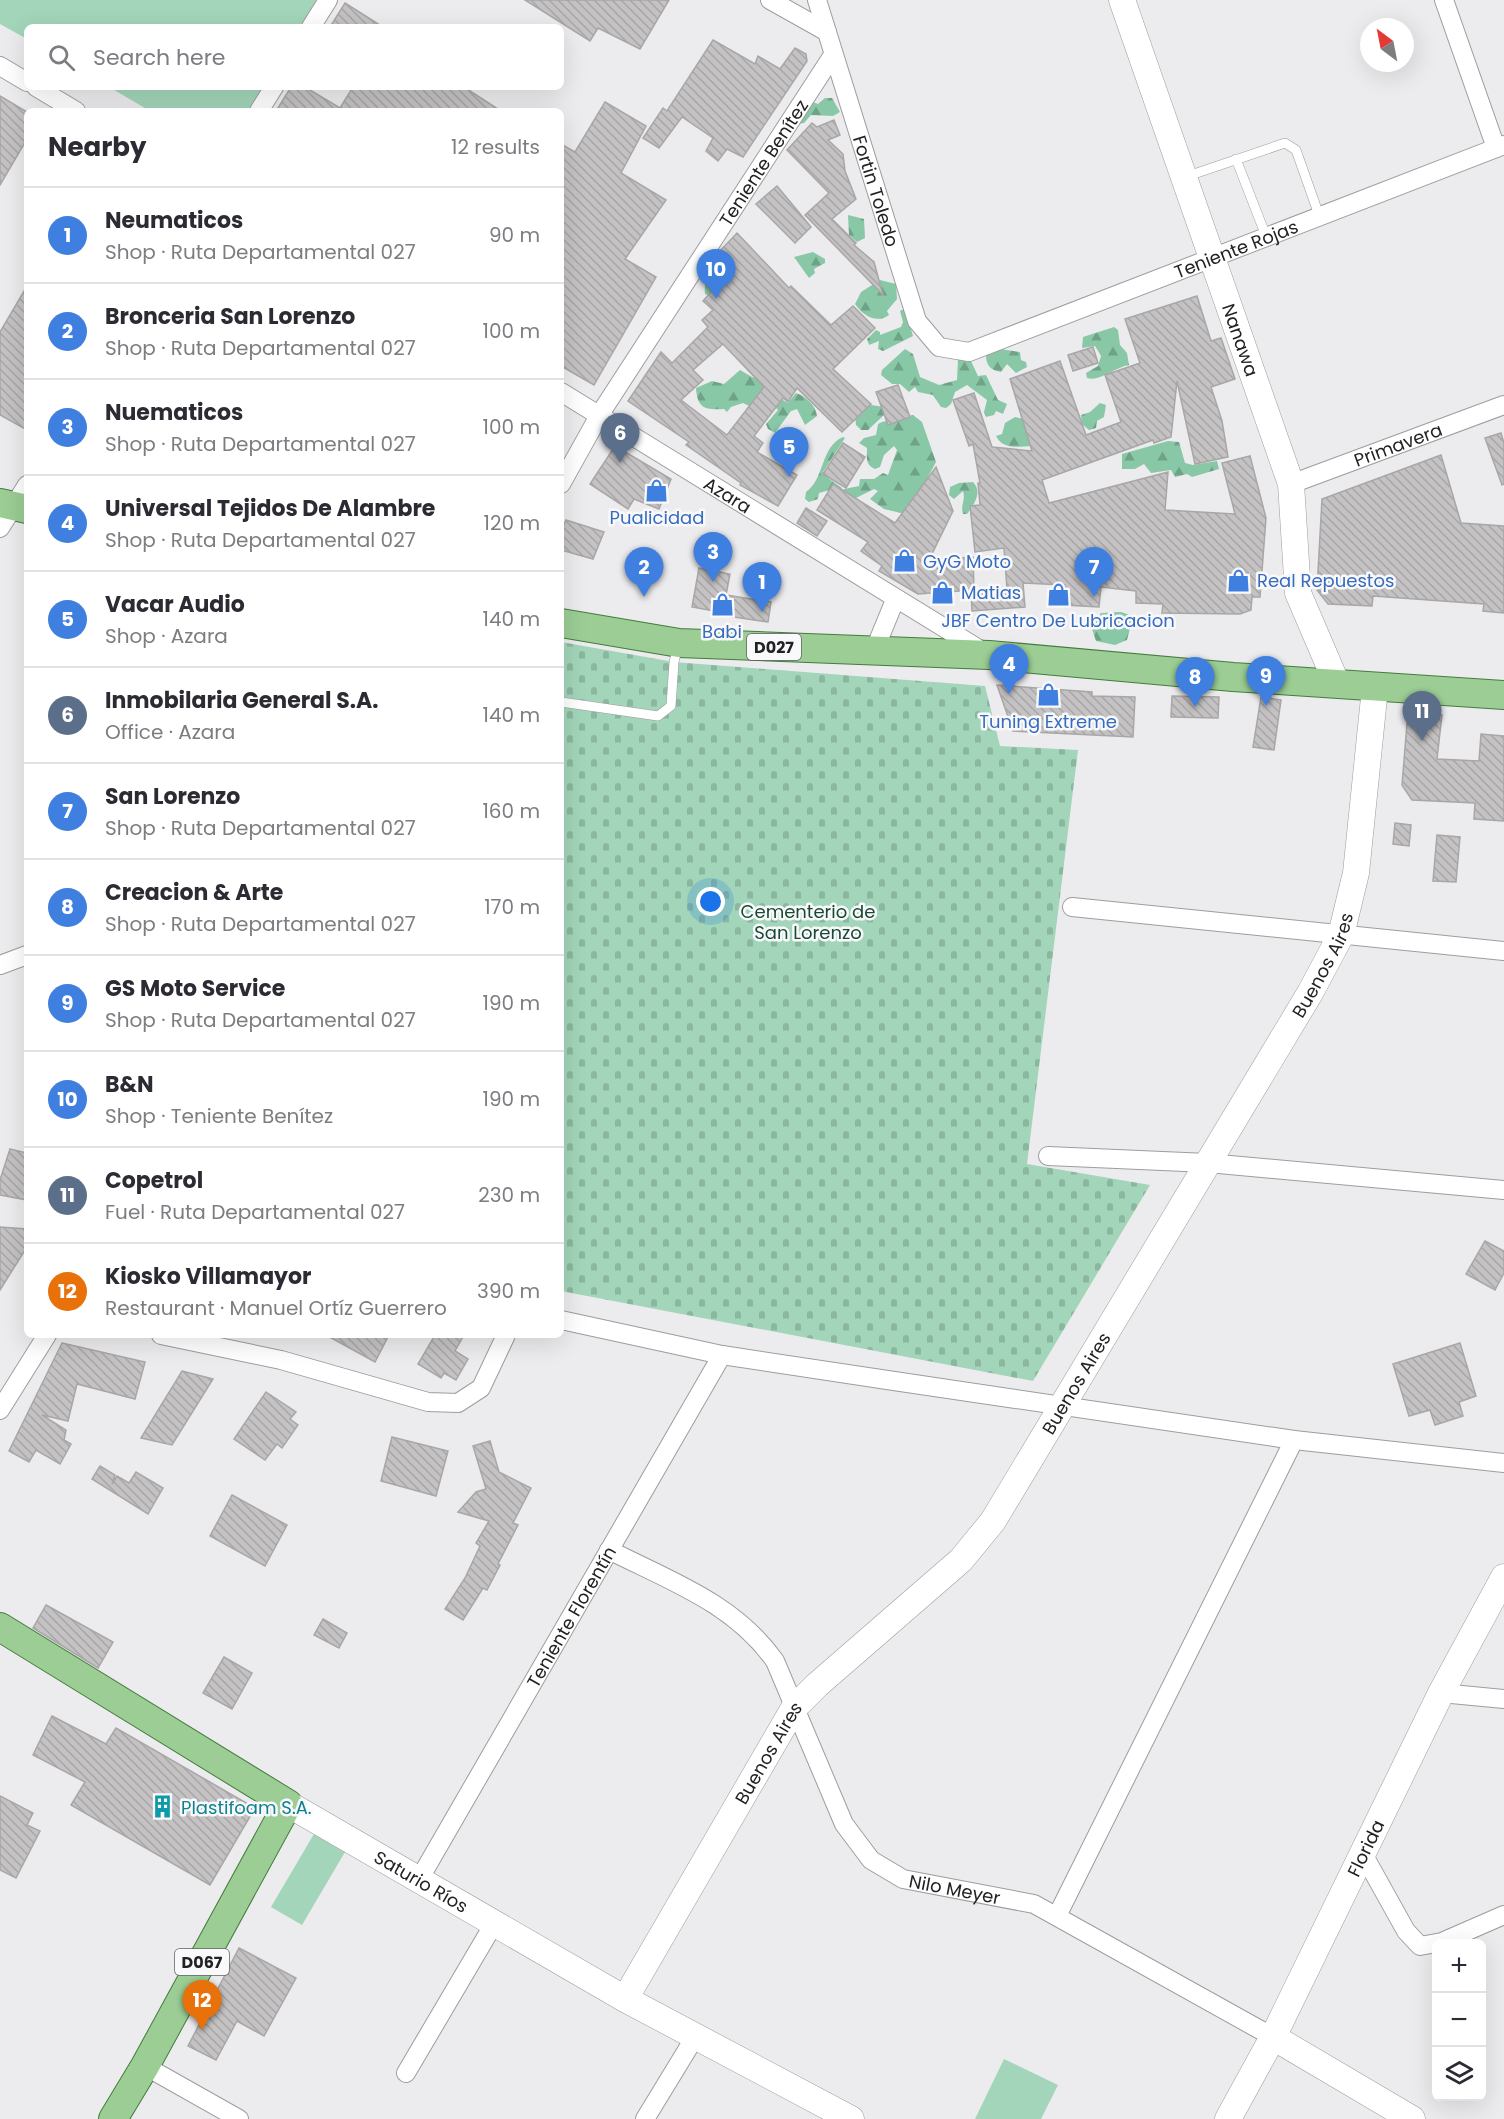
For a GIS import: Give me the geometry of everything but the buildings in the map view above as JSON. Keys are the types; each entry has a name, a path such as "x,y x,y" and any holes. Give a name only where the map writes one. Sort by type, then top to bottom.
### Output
{"main road":[{"name":"D027","path":"564,624 679,643 989,655 1375,688 1504,695"},
{"name":"Saturio Ríos","path":"0,1627 288,1804"},
{"name":"D067","path":"113,2119 145,2066 288,1804"}],"street":[{"path":"313,24 328,0"},
{"path":"770,0 826,32"},
{"name":"Fortin Toledo","path":"817,0 832,55 917,321 939,346 969,352"},
{"name":"Nanawa","path":"1122,0 1291,484 1298,593 1337,684"},
{"path":"1444,0 1500,147"},
{"name":"Teniente Benítez","path":"564,479 600,414 832,55"},
{"path":"0,66 24,80"},
{"path":"41,90 71,108"},
{"path":"261,108 272,90"},
{"name":"Teniente Rojas","path":"969,352 1500,147"},
{"name":"Azara","path":"564,394 600,414 895,600 989,655"},
{"name":"Primavera","path":"1291,484 1504,405"},
{"path":"874,651 895,600"},
{"name":"Buenos Aires","path":"625,1999 794,1708 817,1685 961,1560 993,1521 1310,993 1341,935 1356,873 1375,688"},
{"path":"1072,907 1504,951"},
{"path":"0,965 24,956"},
{"path":"1048,1156 1208,1163 1504,1190"},
{"path":"564,1321 722,1355 1063,1407 1294,1440 1504,1463"},
{"path":"0,1410 45,1338"},
{"path":"176,1338 281,1359 428,1402 458,1403 481,1388 505,1338"},
{"name":"Teniente Florentín","path":"420,1878 722,1355"},
{"path":"1057,1916 1294,1440"},
{"name":"Nilo Meyer","path":"609,1550 721,1607 758,1638 775,1661 844,1824 871,1860 903,1878 1034,1904 1273,2037 1412,2119"},
{"name":"Florida","path":"1228,2119 1273,2037 1441,1693 1504,1577"},
{"path":"1441,1693 1504,1700"},
{"name":"Saturio Ríos","path":"288,1804 420,1878 625,1999 851,2119"},
{"path":"1362,1852 1406,1932 1420,1946 1442,1942 1504,1915"},
{"path":"406,2073 495,1922"},
{"path":"645,2119 696,2037"},
{"path":"145,2066 239,2119"}],"lane":[{"path":"1185,177 1285,142 1296,150 1319,215"},
{"path":"1236,159 1266,236"},
{"path":"564,702 658,716 670,706 674,662 679,643"}],"green space":[{"path":"0,0 319,0 304,24 24,24 24,37 0,24"},
{"path":"114,90 263,90 252,108 145,108"},
{"path":"825,98 832,98 840,112 833,116 811,115 804,123 789,125 810,101 818,104"},
{"path":"848,215 864,219 865,238 857,242 849,235"},
{"path":"813,252 825,259 825,263 814,269 815,273 809,278 794,257"},
{"path":"715,267 725,270 729,276 711,296 705,294 705,282"},
{"path":"880,280 896,284 897,299 887,311 889,315 875,319 862,312 855,304 861,292"},
{"path":"905,309 913,336 883,351 878,349 879,341 869,345 867,339 876,330 880,332 880,335 901,327 903,322 900,311"},
{"path":"1114,327 1118,330 1120,345 1127,353 1129,365 1097,378 1087,378 1086,373 1098,366 1101,356 1095,346 1082,348 1083,337"},
{"path":"994,348 1020,352 1021,360 1026,362 1027,367 1016,373 1007,364 1001,372 994,370 988,364 986,355"},
{"path":"905,349 913,354 920,377 939,385 957,380 958,359 970,359 978,376 986,375 998,400 1007,404 1003,414 996,411 994,415 986,417 984,412 987,400 967,385 955,392 951,404 946,408 941,407 933,395 918,392 915,387 909,392 900,384 892,384 881,375 882,370"},
{"path":"740,370 752,377 769,381 751,407 743,403 731,407 727,412 724,409 707,408 701,404 696,388 712,381 724,384"},
{"path":"796,393 810,402 817,416 805,425 797,409 791,411 775,433 768,429 766,424 778,410 770,402 776,396 788,403"},
{"path":"1100,403 1106,405 1104,417 1097,421 1096,428 1089,430 1082,424 1081,415 1090,412"},
{"path":"865,404 884,407 884,415 868,430 861,430 856,425 855,416"},
{"path":"913,415 922,422 936,462 907,512 905,514 884,509 870,499 878,491 874,489 852,500 839,502 844,489 859,486 860,479 874,479 883,473 888,475 897,450 894,446 884,455 880,467 875,469 868,463 867,448 859,443 864,438 876,435 878,424"},
{"path":"1015,417 1029,420 1038,447 1010,446 1004,444 996,436 1002,434 1005,423"},
{"path":"843,437 845,438 823,472 842,488 841,490 837,488 819,493 818,499 809,502 805,499 806,492 817,479 830,448"},
{"path":"1168,441 1179,442 1185,463 1193,465 1217,461 1219,469 1192,477 1187,474 1175,477 1171,470 1151,473 1144,464 1135,469 1122,469 1122,454"},
{"path":"973,482 977,490 976,498 967,514 963,514 963,491 954,499 949,495 950,487 959,483"},
{"path":"1121,612 1133,616 1127,640 1115,645 1096,641 1092,629 1101,613"},
{"name":"Cementerio de San Lorenzo","path":"564,643 674,662 985,686 1000,746 1078,750 1027,1164 1150,1185 1033,1381 564,1292"},
{"path":"314,1834 345,1852 302,1925 271,1907"},
{"path":"1004,2059 1058,2085 1041,2119 975,2119"}],"place":[{"name":"B&N","path":"716,299"},
{"name":"Inmobilaria General S.A.","path":"620,463"},
{"name":"Vacar Audio","path":"789,477"},
{"name":"Pualicidad","path":"657,491"},
{"name":"GyG Moto","path":"905,561"},
{"name":"Real Repuestos","path":"1239,580"},
{"name":"Nuematicos","path":"713,582"},
{"name":"Matias","path":"943,592"},
{"name":"JBF Centro De Lubricacion","path":"1058,594"},
{"name":"Bronceria San Lorenzo","path":"644,597"},
{"name":"San Lorenzo","path":"1094,597"},
{"name":"Babi","path":"722,605"},
{"name":"Neumaticos","path":"762,612"},
{"name":"Universal Tejidos De Alambre","path":"1009,694"},
{"name":"Tuning Extreme","path":"1048,695"},
{"name":"GS Moto Service","path":"1266,706"},
{"name":"Creacion & Arte","path":"1195,707"},
{"name":"Copetrol","path":"1422,741"},
{"name":"Plastifoam S.A.","path":"163,1807"},
{"name":"Kiosko Villamayor","path":"202,2030"}]}
